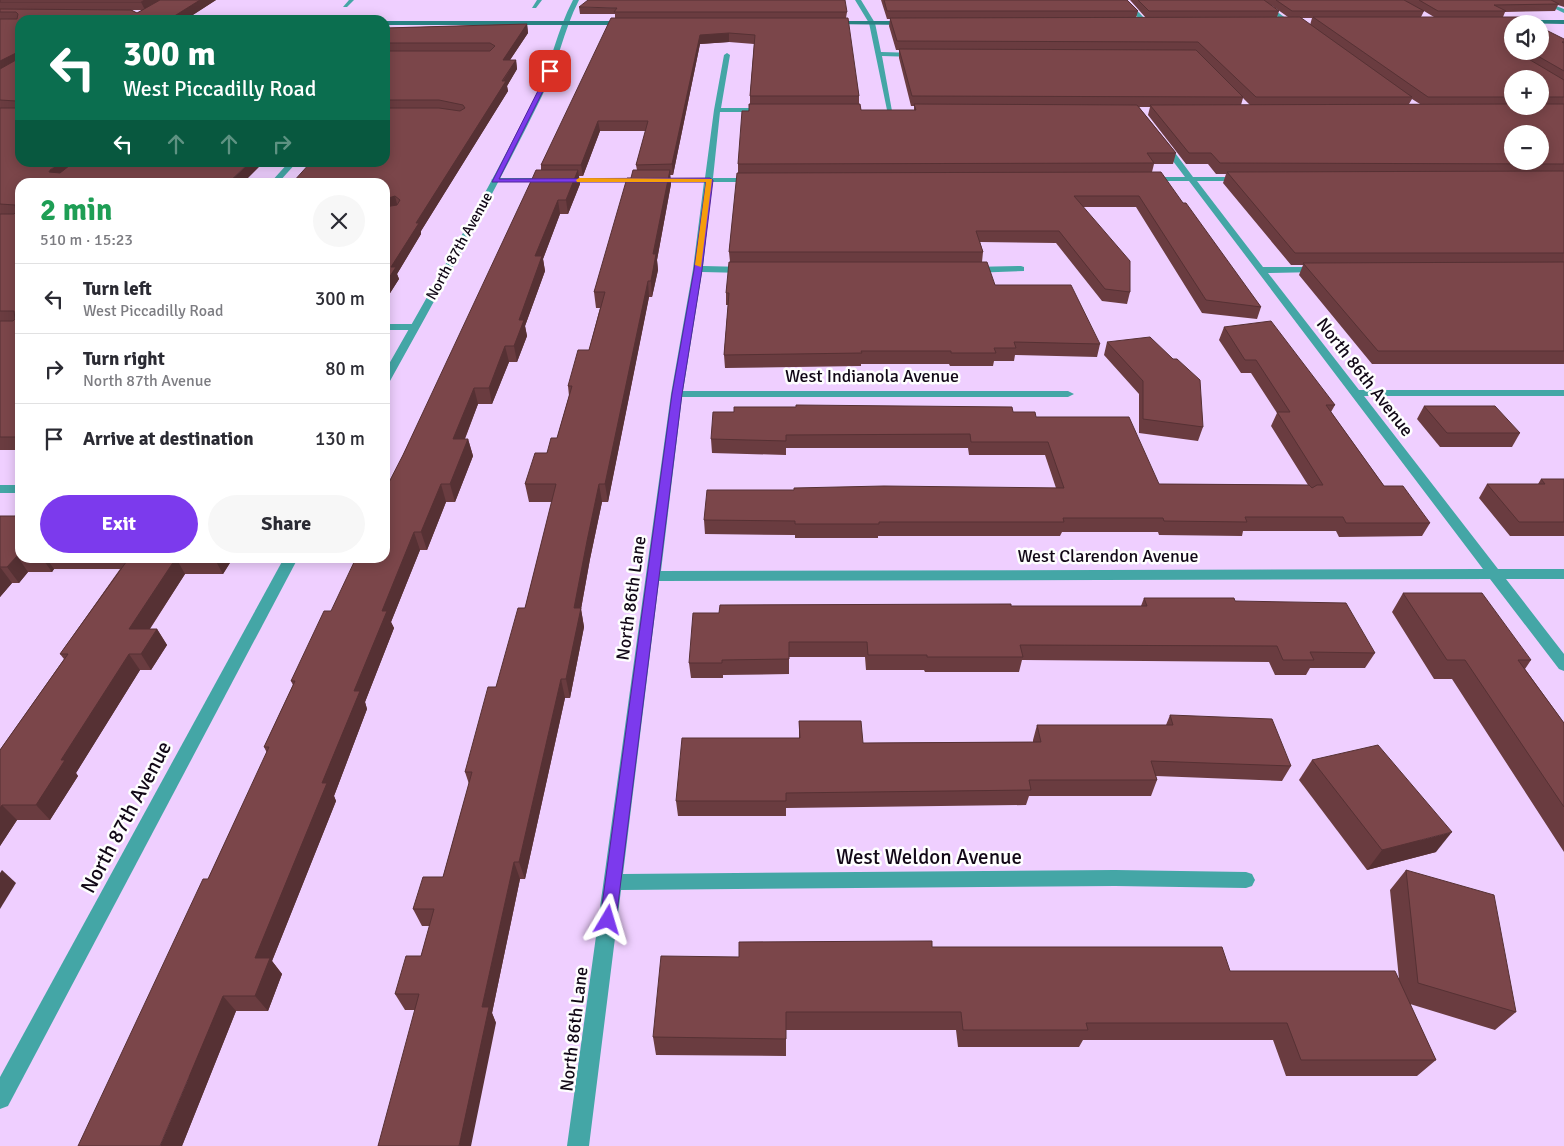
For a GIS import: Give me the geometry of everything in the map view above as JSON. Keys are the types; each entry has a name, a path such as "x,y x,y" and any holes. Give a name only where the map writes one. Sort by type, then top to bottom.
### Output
{"main road":[{"path":"1279,22 1298,22"},
{"path":"1549,22 1564,22"},
{"path":"822,23 916,23"},
{"path":"1136,23 1155,23"},
{"path":"390,24 630,24"}],"street":[{"name":"North 87th Avenue","path":"390,372 458,250 550,71 564,23 576,0"},
{"path":"858,0 872,23 890,110"},
{"path":"1124,0 1146,23"},
{"path":"1258,0 1288,22"},
{"path":"1545,2 1564,10"},
{"path":"877,54 927,54"},
{"name":"North 86th Lane","path":"578,1146 677,394 698,270 718,110 727,55"},
{"path":"718,110 775,110"},
{"path":"880,110 900,110"},
{"name":"North 86th Avenue","path":"1156,133 1564,664"},
{"path":"279,178 289,167"},
{"path":"1142,179 1250,179"},
{"path":"495,180 759,180"},
{"path":"964,270 1020,269"},
{"path":"1261,270 1328,269"},
{"path":"698,270 758,270"},
{"path":"390,327 414,327"},
{"path":"1356,393 1564,393"},
{"name":"West Indianola Avenue","path":"677,394 1068,394"},
{"path":"0,489 15,489"},
{"name":"North 87th Avenue","path":"0,1098 288,563"},
{"name":"West Clarendon Avenue","path":"653,576 1564,574"},
{"name":"West Weldon Avenue","path":"613,882 1115,878 1246,880"}],"lane":[{"path":"344,6 352,0"},
{"path":"534,7 540,0"}],"building":[{"path":"0,0 145,0 141,2 0,2"},
{"path":"160,0 200,0 176,15 18,15 16,12 0,12 0,9 131,10 137,13"},
{"path":"588,0 845,0 847,12 614,12 617,8 579,7"},
{"path":"884,0 1127,0 1138,11 887,11"},
{"path":"1138,0 1264,0 1279,11 1149,11"},
{"path":"1276,0 1404,0 1424,11 1292,11"},
{"path":"1419,0 1551,0 1559,4 1494,5 1506,11 1438,11"},
{"path":"1300,17 1412,97 1256,97 1198,42 897,41 890,18"},
{"path":"1313,17 1504,17 1504,60 1530,60 1547,70 1504,70 1504,97 1428,97"},
{"path":"611,18 848,18 859,96 750,96 755,35 729,33 700,35 672,164 636,165 648,121 598,121 581,165 541,165"},
{"path":"0,19 15,19 15,54 0,61"},
{"path":"527,24 503,60 516,60 502,81 506,81 416,223 419,223 391,267 396,267 390,276 390,206 397,205 400,200 395,196 390,198 390,178 297,178 306,167 390,167 390,108 439,108 460,111 465,108 463,105 439,100 390,100 390,51 490,51 495,46 490,43 390,43 390,28"},
{"path":"1549,32 1564,39 1564,42 1562,42 1564,43 1564,71 1545,60 1549,60"},
{"path":"899,49 1196,50 1243,97 912,96"},
{"path":"15,61 15,101 0,100 0,69"},
{"path":"1549,71 1564,80 1564,97 1549,97"},
{"path":"749,104 860,104 861,110 916,110 914,104 1137,105 1176,153 1147,153 1154,163 738,164 742,111 749,111"},
{"path":"1504,104 1504,115 1549,115 1549,104 1564,104 1564,164 1549,164 1549,125 1504,125 1504,164 1220,163 1211,153 1189,153 1150,105"},
{"path":"0,108 15,108 15,167 54,167 49,172 60,173 68,167 245,167 233,178 15,178 15,205 0,204"},
{"path":"536,170 578,170 566,200 558,200 535,256 542,256 519,320 524,320 514,346 505,346 489,388 474,388 453,439 468,439 450,484 441,484 421,532 414,532 382,611 387,611 354,691 360,691 322,783 327,783 255,958 270,958 255,996 223,996 160,1146 78,1146 203,879 208,879 269,747 264,747 295,681 291,681 324,611 331,611 354,563 390,563 390,480"},
{"path":"633,170 670,170 653,254 656,254 651,281 648,281 605,484 599,484 574,608 581,608 566,679 561,679 519,862 514,862 482,1007 489,1007 459,1146 378,1146 419,994 395,994 406,956 421,956 434,909 413,909 423,877 443,877 472,772 465,772 488,687 496,687 518,608 525,608 556,484 525,484 535,453 547,453 551,438 557,438 572,386 568,386 578,350 589,350 605,292 594,292 627,178 631,178"},
{"path":"1564,171 1564,253 1295,253 1227,172"},
{"path":"1161,172 1183,203 1186,203 1261,307 1206,300 1139,196 1074,196 1130,261 1130,292 1105,289 1059,231 976,231 983,252 729,252 737,173"},
{"path":"0,214 14,214 15,319 14,311 0,311"},
{"path":"729,262 987,262 995,285 1071,285 1100,344 1014,342 1016,348 994,348 996,353 861,351 862,353 724,355 729,293 726,293"},
{"path":"1564,262 1564,351 1378,351 1303,263"},
{"path":"15,319 15,437 0,437 0,321 13,321"},
{"path":"1271,321 1335,405 1326,405 1384,486 1403,486 1430,523 1346,523 1343,517 1245,517 1247,522 1164,521 1163,518 1063,518 1064,522 879,522 879,524 795,524 795,521 704,520 707,490 794,490 794,488 884,486 1064,488 1048,442 971,442 970,434 786,435 786,441 711,439 713,412 734,412 734,407 796,407 796,405 1012,407 1013,412 1035,412 1036,417 1129,417 1159,484 1309,485 1312,488 1317,485 1323,485 1277,412 1290,412 1256,360 1245,360 1224,327"},
{"path":"1150,337 1173,359 1177,359 1200,380 1203,427 1143,419 1143,381 1107,342"},
{"path":"1424,406 1495,406 1520,433 1447,433"},
{"path":"1541,479 1564,479 1564,522 1519,522 1487,484 1545,484"},
{"path":"0,516 15,516 15,558 7,567 0,567"},
{"path":"125,563 173,563 129,629 157,629 141,654 129,654 61,760 65,760 36,805 2,805 0,808 0,750 68,654 60,654"},
{"path":"1403,593 1482,593 1531,660 1518,660 1564,723 1564,807 1465,660 1447,660"},
{"path":"1144,598 1234,598 1235,601 1346,603 1375,653 1310,652 1314,660 1283,660 1277,646 1020,645 1023,657 927,657 927,655 868,655 867,642 789,642 789,659 722,660 722,663 689,663 693,613 719,613 720,605 1011,604 1011,606 1147,606"},
{"path":"1170,715 1272,719 1291,766 1151,761 1157,780 1029,780 1031,790 786,793 786,801 676,801 682,738 800,738 799,721 861,721 863,743 1041,742 1037,725 1173,725"},
{"path":"1378,745 1452,832 1382,850 1312,760"},
{"path":"1406,870 1494,895 1516,1012 1418,983"},
{"path":"932,941 932,947 1222,947 1230,971 1395,971 1436,1060 1301,1060 1287,1023 1086,1023 1088,1030 963,1030 961,1012 786,1012 786,1039 653,1037 661,956 739,957 739,942"}],"slow traffic":[{"path":"579,180 710,180 699,265"}],"route":[{"path":"550,71 495,180 710,180 698,270 677,394 608,920"}]}
